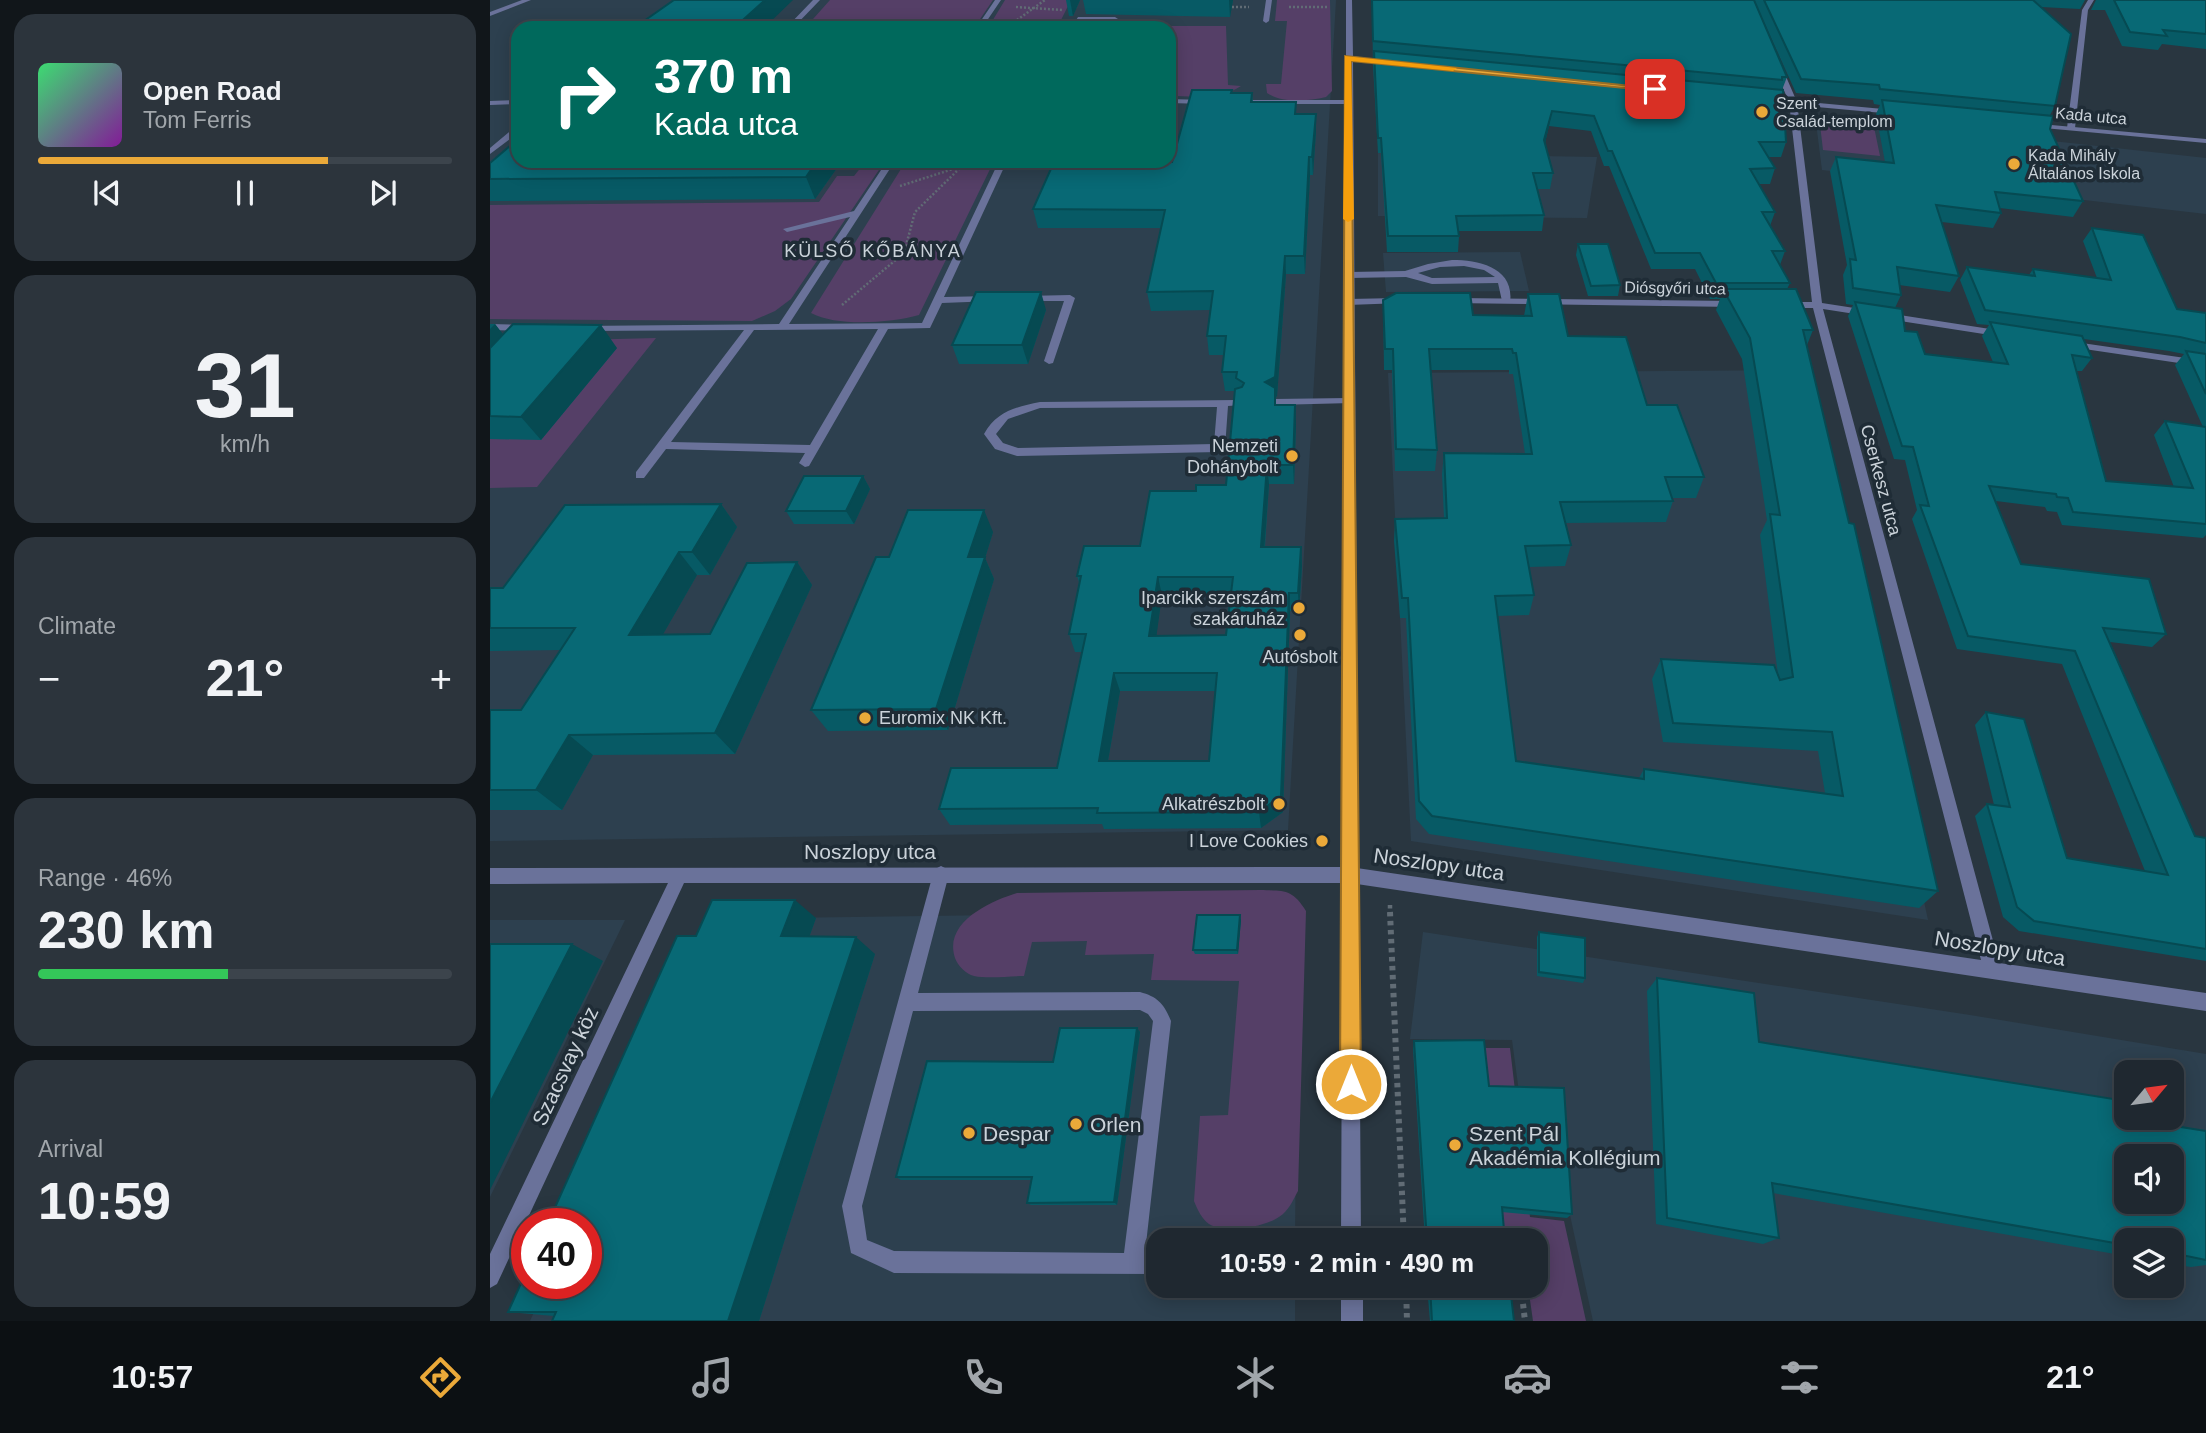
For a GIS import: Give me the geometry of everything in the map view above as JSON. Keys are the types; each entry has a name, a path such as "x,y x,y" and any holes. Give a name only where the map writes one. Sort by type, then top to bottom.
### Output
{"street":[{"path":"490,14 528,0"},
{"path":"796,21 817,0"},
{"path":"1266,21 1269,0"},
{"path":"1349,0 1347,58 1352,1228"},
{"path":"2071,128 2085,10 2091,0"},
{"path":"984,21 996,3"},
{"path":"1082,10 1078,19 1115,19"},
{"name":"Cserkesz utca","path":"1770,51 1793,102 1817,306 1992,970"},
{"path":"1347,58 1394,62"},
{"path":"1254,102 1256,92"},
{"path":"1752,98 1904,113"},
{"path":"490,103 511,102"},
{"path":"1176,102 1216,102"},
{"path":"1229,102 1348,102"},
{"name":"Kada utca","path":"2029,124 2206,141"},
{"path":"490,152 511,135"},
{"path":"783,326 886,168"},
{"path":"580,328 926,326 1000,168"},
{"path":"787,229 857,213"},
{"path":"1349,275 1485,272 1500,277 1507,301"},
{"path":"1018,299 1070,298 1049,361"},
{"path":"940,300 1005,299"},
{"path":"1348,302 1414,301"},
{"name":"Diósgyőri utca","path":"1441,301 1749,304"},
{"path":"1776,305 1817,306 2018,336"},
{"path":"640,475 752,326"},
{"path":"490,327 540,328 532,337"},
{"path":"805,463 884,327"},
{"path":"2058,342 2206,365"},
{"path":"1273,402 1348,401"},
{"path":"1223,403 1219,448 1017,452 999,446 990,435 996,422 1010,412 1040,405 1223,403 1238,403"},
{"path":"662,445 813,449"},
{"path":"941,874 852,1206 858,1246 894,1262 1146,1264"},
{"name":"Szacsvay köz","path":"490,1277 680,875"},
{"name":"Noszlopy utca","path":"490,876 1350,875 2206,1002"},
{"path":"907,1002 1140,1001 1150,1002 1157,1010 1162,1021 1133,1264"},
{"path":"1352,1298 1352,1321"}],"path":[{"path":"1017,21 1045,0"},
{"path":"996,3 1071,10"},
{"path":"869,195 958,168"},
{"path":"836,310 904,253 915,212 960,168"},
{"path":"1390,880 1403,1228"},
{"path":"1406,1298 1407,1321"},
{"path":"1522,1298 1525,1321"}],"shaded area":[{"path":"490,0 1336,0 1288,830 490,841"},
{"path":"830,0 993,0 979,21 811,21"},
{"path":"1005,0 1071,0 1060,21 992,21"},
{"path":"1277,0 1330,0 1332,91 1326,97 1288,100 1267,93 1266,84 1281,84 1287,21 1275,21"},
{"path":"1176,26 1226,26 1228,85 1241,86 1224,93 1197,97 1176,96"},
{"name":"Kada Mihály Általános Iskola","path":"1815,115 2206,158 2206,214 1822,170"},
{"path":"1819,116 1873,122 1880,156 1823,150"},
{"path":"1378,153 1597,157 1587,218 1378,216"},
{"path":"860,168 880,168 791,299 775,311 752,321 490,319 490,205 819,202 837,176 854,176"},
{"path":"902,168 991,168 919,315 894,320 849,322 811,313"},
{"path":"1520,252 1529,291 1386,292 1383,253"},
{"path":"656,338 537,487 490,488 490,358 539,341"},
{"path":"1809,370 1928,920 1411,841 1388,373"},
{"path":"1260,890 1292,895 1306,911 1298,1191 1283,1214 1258,1226 1216,1227 1206,1222 1194,1201 1200,1116 1228,1115 1239,981 1151,980 1154,954 1085,955 1087,941 1032,942 1024,976 980,977 968,973 960,967 955,958 953,945 962,924 995,901 1017,893"},
{"path":"1298,911 1295,1228 1146,1228 1146,1298 1295,1298 1295,1321 530,1321 540,1299 602,1299 602,1208 592,1208 708,919"},
{"path":"490,920 625,920 490,1197"},
{"path":"1423,932 1970,1015 2206,1054 2206,1321 1593,1321 1570,1215 1535,1211 1512,1040 1410,1039"},
{"path":"1481,1048 1510,1048 1530,1217 1564,1221 1586,1321 1533,1321 1530,1298 1548,1298 1548,1228 1504,1228"}],"building":[{"path":"674,0 765,0 742,21 644,21"},
{"path":"1372,0 1754,0 1787,77 1782,77 1782,80 1373,41"},
{"path":"1764,0 2033,0 2071,34 2055,106 1880,89 1879,85 1801,79"},
{"path":"2114,0 2206,0 2206,34 2163,30 2167,36 2130,32"},
{"path":"1374,51 1783,90 1786,142 1759,142 1775,168 1750,169 1775,212 1762,212 1785,251 1772,251 1790,283 1716,283 1700,253 1655,253 1612,151 1608,151 1594,116 1552,111 1544,140 1553,173 1533,173 1544,215 1456,216 1459,236 1388,236 1381,138 1378,138"},
{"path":"1192,90 1252,93 1251,102 1296,102 1295,114 1316,114 1312,157 1309,157 1304,256 1285,256 1275,377 1265,382 1275,388 1275,405 1295,405 1293,465 1267,465 1261,547 1301,547 1298,593 1289,593 1281,796 1259,812 1097,813 1098,808 939,809 951,768 1057,768 1086,634 1069,634 1084,546 1140,546 1150,491 1196,491 1196,485 1226,485 1235,389 1242,387 1244,383 1236,378 1237,372 1222,372 1226,336 1207,336 1213,291 1147,292 1165,210 1033,209 1051,168 1176,168 1176,148","holes":["1158,577 1233,577 1226,635 1149,636","1114,673 1217,673 1209,761 1099,761"]},
{"path":"1882,100 2053,116 2050,129 2083,201 1995,192 2001,213 1936,205 1959,276 1897,267 1901,295 1853,288 1850,259 1856,260 1836,157 1894,163"},
{"path":"511,145 511,168 812,168 806,177 490,179 490,163"},
{"path":"2092,228 2143,235 2177,309 2206,313 2206,343 1985,310 1967,267 2035,276 2033,269 2111,280"},
{"path":"1578,244 1608,244 1620,285 1591,286"},
{"path":"1723,289 1796,289 1813,330 1803,330 1849,523 1854,524 1938,891 1432,816 1419,801 1408,598 1402,598 1395,519 1447,518 1444,453 1532,454 1516,353 1513,353 1512,349 1429,349 1437,450 1396,449 1393,349 1385,349 1383,300 1396,293 1470,293 1473,315 1532,316 1528,294 1559,294 1568,336 1626,337 1647,405 1677,405 1704,477 1665,477 1673,501 1560,502 1571,545 1525,546 1534,595 1495,596 1516,761 1644,779 1644,769 1843,796 1832,732 1673,723 1661,659 1774,665 1780,680 1793,677 1770,514 1780,515 1750,338"},
{"path":"976,292 1041,292 1022,345 952,345"},
{"path":"1855,302 1902,309 1905,331 1917,332 1925,354 2008,364 1990,322 2082,336 2092,358 2072,355 2106,481 2193,488 2165,421 2206,427 2206,524 2073,512 2068,498 2057,497 2056,494 1989,486 2021,564 2149,579 2166,634 2103,628 2195,836 2206,838 2206,949 2034,921 2017,907 1987,804 2010,807 1986,712 2024,719 2067,858 2168,875 2075,651 1968,636 1920,505 1929,506 1913,447 1902,446"},
{"path":"513,324 601,325 521,417 490,416 490,348"},
{"path":"2186,351 2206,354 2206,394"},
{"path":"804,476 863,476 846,511 786,511"},
{"path":"721,504 692,552 679,552 629,635 710,634 747,563 797,562 715,733 569,735 536,790 490,790 490,710 521,710 575,628 490,628 490,588 503,588 565,505"},
{"path":"908,510 984,510 968,557 985,557 936,709 811,710 876,557 889,557"},
{"path":"712,900 795,900 781,936 856,937 728,1321 552,1321 556,1312 508,1312 514,1299 602,1299 602,1208 555,1208 677,936 696,936"},
{"path":"1197,915 1240,915 1237,950 1193,950"},
{"path":"1539,932 1585,938 1585,978 1539,972"},
{"path":"490,944 572,944 490,1103"},
{"path":"1657,978 1754,993 1759,1042 2114,1099 2114,1130 2184,1130 2184,1127 2206,1131 2206,1260 2184,1255 2184,1228 2114,1228 2114,1243 1772,1183 1779,1238 1667,1218"},
{"path":"1060,1028 1137,1028 1114,1202 1027,1203 1032,1177 896,1177 927,1061 1053,1062"},
{"path":"1484,1040 1489,1086 1564,1088 1572,1214 1502,1207 1504,1228 1426,1228 1414,1041"},
{"path":"1431,1298 1511,1298 1514,1321 1432,1321"}],"slow traffic":[{"path":"1348,219 1347,58 1453,68"}],"place":[{"name":"Szent Család-templom","path":"1762,112"},
{"name":"Kada Mihály Általános Iskola","path":"2014,164"},
{"name":"Nemzeti Dohánybolt","path":"1292,456"},
{"name":"Iparcikk szerszám szakáruház","path":"1299,608"},
{"name":"Autósbolt","path":"1300,635"},
{"name":"Euromix NK Kft.","path":"865,718"},
{"name":"Alkatrészbolt","path":"1279,804"},
{"name":"I Love Cookies","path":"1322,841"},
{"name":"Orlen","path":"1076,1124"},
{"name":"Despar","path":"969,1133"},
{"name":"Szent Pál Akadémia Kollégium","path":"1455,1145"}],"district":[{"name":"KÜLSŐ KŐBÁNYA","path":"873,251"}],"route":[{"path":"1351,1084 1347,58 1655,89"}]}
